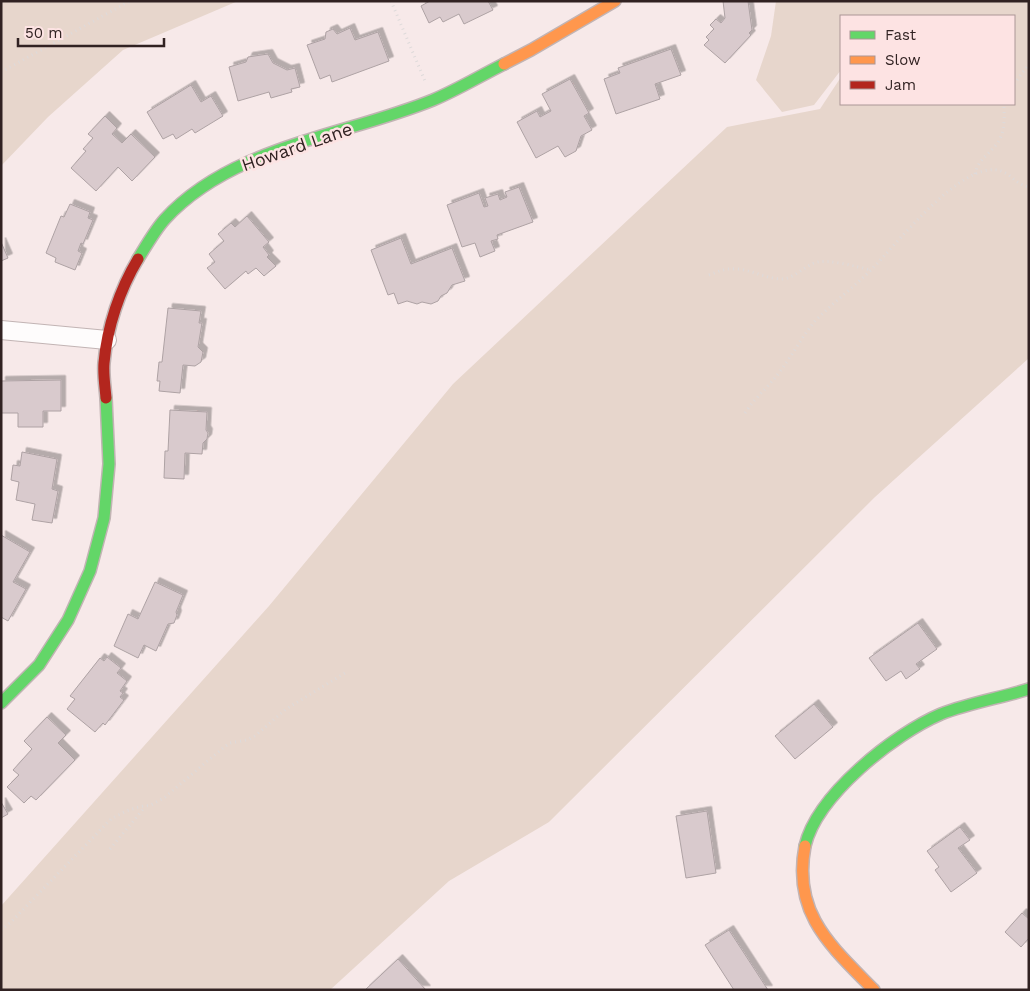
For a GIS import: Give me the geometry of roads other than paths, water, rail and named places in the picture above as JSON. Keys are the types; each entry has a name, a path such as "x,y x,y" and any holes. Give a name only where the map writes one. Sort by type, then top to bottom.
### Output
{"street":[{"name":"Howard Lane","path":"1,703 38,665 68,620 90,571 104,518 109,464 104,365 107,340 126,279 165,219 197,190 255,158 433,100 531,50 616,1"},
{"path":"1,330 107,340"},
{"path":"874,990 819,931 808,910 803,887 802,867 805,846 813,822 827,802 854,774 890,744 914,728 940,715 1007,697 1029,688"}]}
